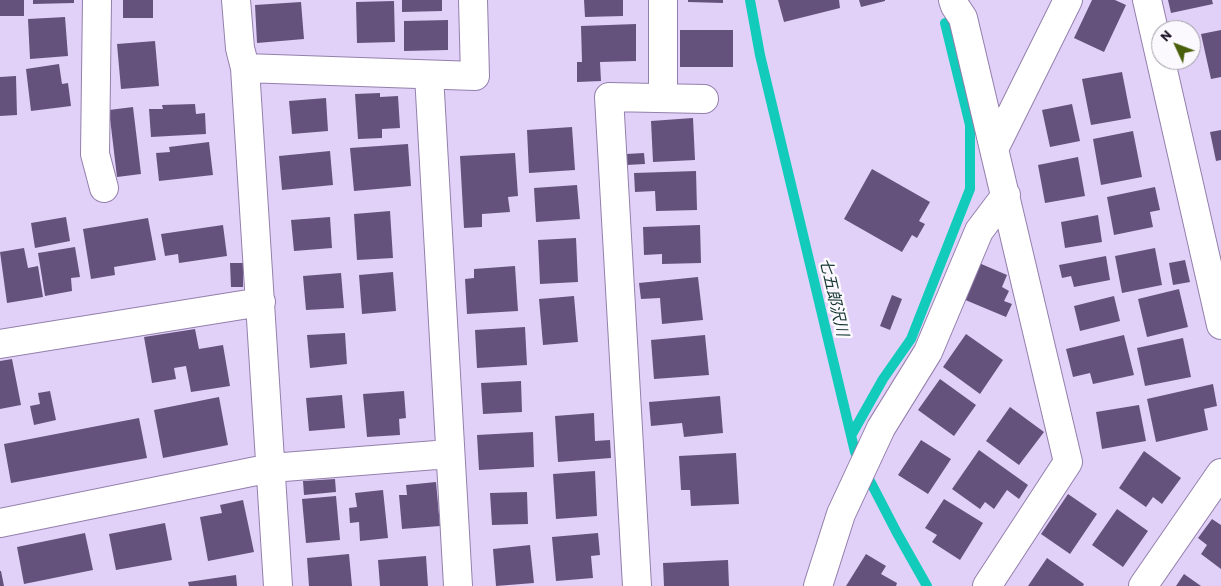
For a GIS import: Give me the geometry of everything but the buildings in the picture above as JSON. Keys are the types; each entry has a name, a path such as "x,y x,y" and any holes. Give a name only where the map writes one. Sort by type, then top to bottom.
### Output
{"street":[{"path":"97,0 95,154 104,188"},
{"path":"236,0 240,48 245,68 278,586"},
{"path":"245,68 475,76 473,0"},
{"path":"663,0 663,98"},
{"path":"953,0 963,18 1068,462 987,586"},
{"path":"994,147 1068,0"},
{"path":"1147,0 1221,326"},
{"path":"429,75 458,586"},
{"path":"638,586 609,97 704,99"},
{"path":"818,586 841,514 871,448 881,428 928,352 979,230 1006,195"},
{"path":"0,344 261,302"},
{"path":"0,523 271,468 450,454"},
{"path":"1143,586 1221,473"}],"waterway":[{"name":"七五郎沢川","path":"750,0 760,55 855,452 927,586"},
{"path":"852,434 883,379 911,339 970,189 970,125 945,23"}]}
